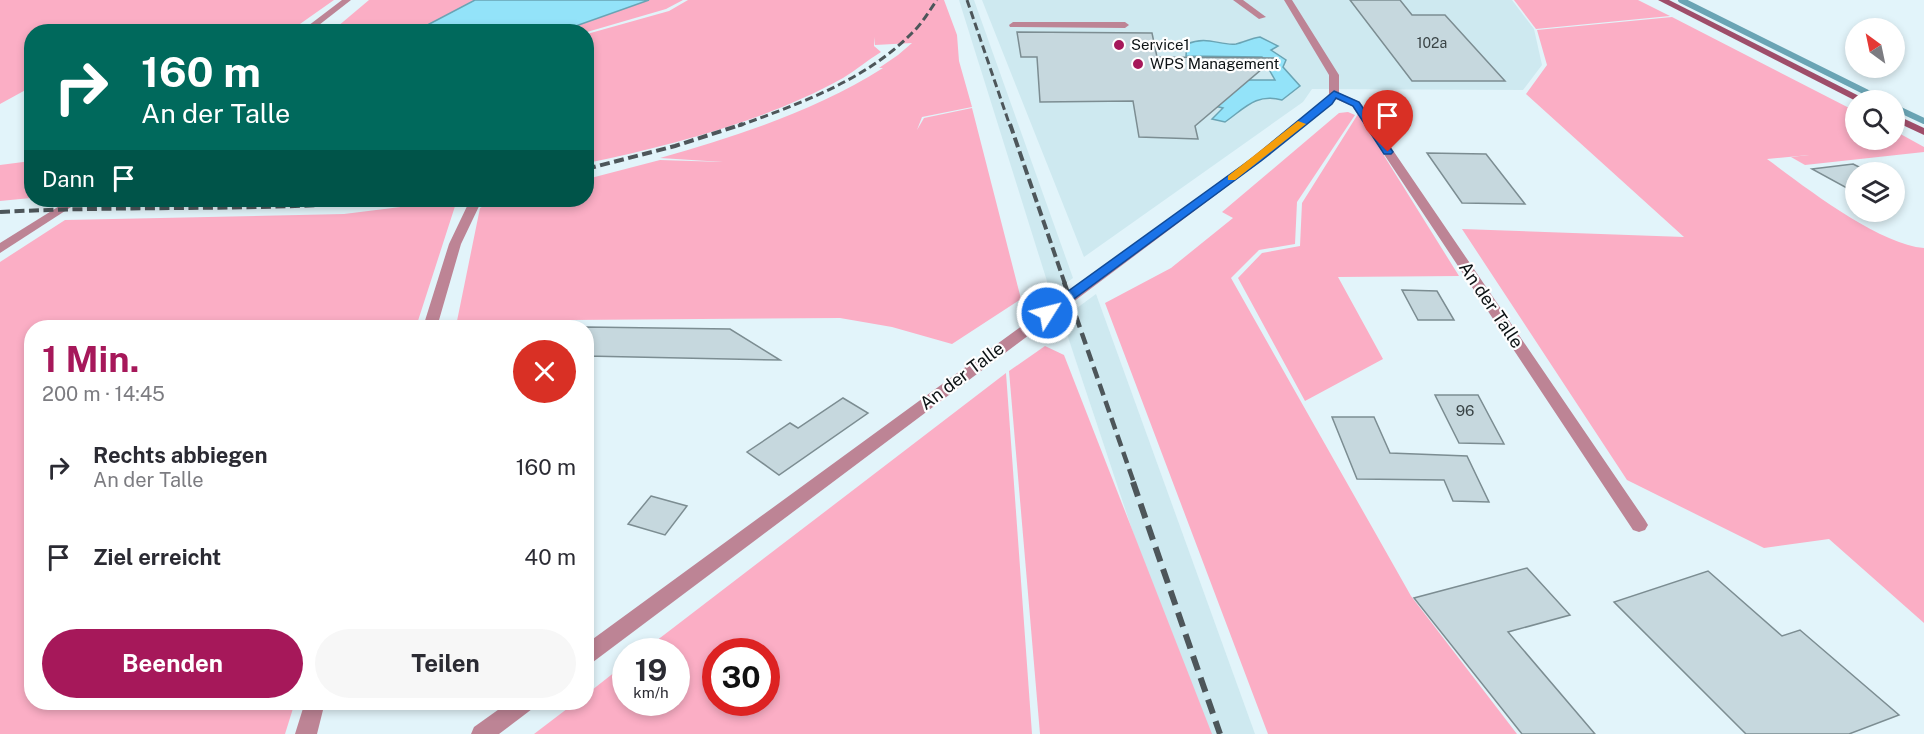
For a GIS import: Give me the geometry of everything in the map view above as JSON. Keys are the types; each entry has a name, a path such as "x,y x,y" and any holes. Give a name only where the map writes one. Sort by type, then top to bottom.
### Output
{"street":[{"path":"315,24 347,0"},
{"path":"1237,0 1262,16"},
{"path":"1288,0 1334,75 1334,94"},
{"path":"1662,0 1845,92"},
{"path":"1013,25 1125,25"},
{"name":"An der Talle","path":"594,650 1258,159 1328,102 1334,94 1356,104 1640,525"},
{"path":"1905,122 1924,132"},
{"path":"0,249 65,207"},
{"path":"431,320 455,244 473,207"},
{"path":"306,734 313,710"},
{"path":"482,734 514,710"}],"shaded area":[{"path":"0,0 334,0 300,24 24,24 24,91 0,104"},
{"path":"369,0 475,0 431,24 340,24"},
{"path":"649,0 683,0 666,9 594,30 594,24 581,24"},
{"path":"688,0 944,0 957,35 959,61 972,107 922,117 917,130 924,118 972,108 1021,299 952,344 892,327 840,318 457,320 480,208 594,207 594,177 660,160 723,162 660,158 718,141 803,110 883,68 879,68 912,43 875,45 875,37 874,46 881,52 843,78 782,107 685,140 594,161 594,32 669,11"},
{"path":"959,0 974,0 1073,278 1051,294"},
{"path":"982,0 1512,0 1534,29 1542,65 1523,90 1312,89 1303,102 1084,257"},
{"path":"1514,0 1638,0 1670,16 1536,29"},
{"path":"1672,17 1845,106 1845,150 1905,150 1905,137 1924,147 1924,152 1805,165 1791,157 1809,155 1767,159 1845,214 1845,222 1859,222 1885,236 1924,248 1924,623 1829,539 1764,548 1627,480 1462,229 1684,237 1526,94 1547,65 1537,30"},
{"path":"1348,112 1355,115 1297,202 1295,244 1259,250 1231,278 1411,596 1517,734 1268,734 1105,303 1171,268 1233,218 1222,212 1339,113"},
{"path":"1358,114 1459,276 1338,277 1383,359 1305,401 1238,278 1262,253 1300,246 1302,203"},
{"path":"24,162 24,199 0,201 0,165"},
{"path":"400,207 455,207 418,320 24,320 24,710 292,710 285,734 0,734 0,262 65,220 344,214"},
{"path":"1096,294 1255,734 1200,734 1062,319"},
{"path":"1045,346 1064,355 1212,734 1040,734 1009,371"},
{"path":"1006,373 1032,734 534,734 566,710 594,710 594,688 612,674 612,716 690,716 690,638 660,638"}],"water":[{"path":"475,0 649,0 581,24 429,24"},
{"path":"1260,37 1278,46 1271,50 1286,60 1283,67 1300,86 1282,100 1273,98 1251,103 1225,122 1212,119 1223,108 1202,103 1228,80 1275,80 1262,57 1186,56 1187,44 1201,40 1236,44"}],"building":[{"path":"1350,0 1400,0 1412,15 1445,15 1505,81 1412,81"},
{"path":"1017,32 1152,33 1157,57 1275,58 1195,126 1198,139 1139,137 1133,101 1040,102 1037,57 1021,57"},
{"path":"1427,153 1486,154 1525,204 1462,203"},
{"path":"1845,165 1845,187 1812,169"},
{"path":"1402,290 1437,291 1454,320 1418,320"},
{"path":"594,327 730,329 780,360 594,356"},
{"path":"1435,395 1478,395 1504,444 1459,443"},
{"path":"843,398 868,413 779,475 747,452 790,423 798,428"},
{"path":"1332,417 1374,417 1390,453 1467,456 1489,502 1453,501 1444,480 1357,479"},
{"path":"651,496 687,506 665,535 628,524"},
{"path":"1527,568 1570,615 1508,632 1595,734 1522,734 1414,598"},
{"path":"1708,571 1782,636 1800,630 1899,715 1849,734 1746,734 1614,602"}],"waterway":[{"path":"1681,0 1862,90"},
{"path":"1905,112 1924,121"}],"railway":[{"path":"738,126 831,89 874,64 894,50 916,29 937,0"},
{"path":"967,0 1010,126"},
{"path":"594,167 675,146 743,124"},
{"path":"1010,124 1065,284"},
{"path":"0,212 246,207"},
{"path":"1064,282 1134,483"},
{"path":"1133,482 1220,734"}],"slow traffic":[{"path":"1231,178 1301,124"}],"place":[{"name":"Service1","path":"1119,45"},
{"name":"WPS Management","path":"1138,64"}],"route":[{"path":"1047,313 1258,159 1328,102 1334,94 1356,104 1388,152"}]}
